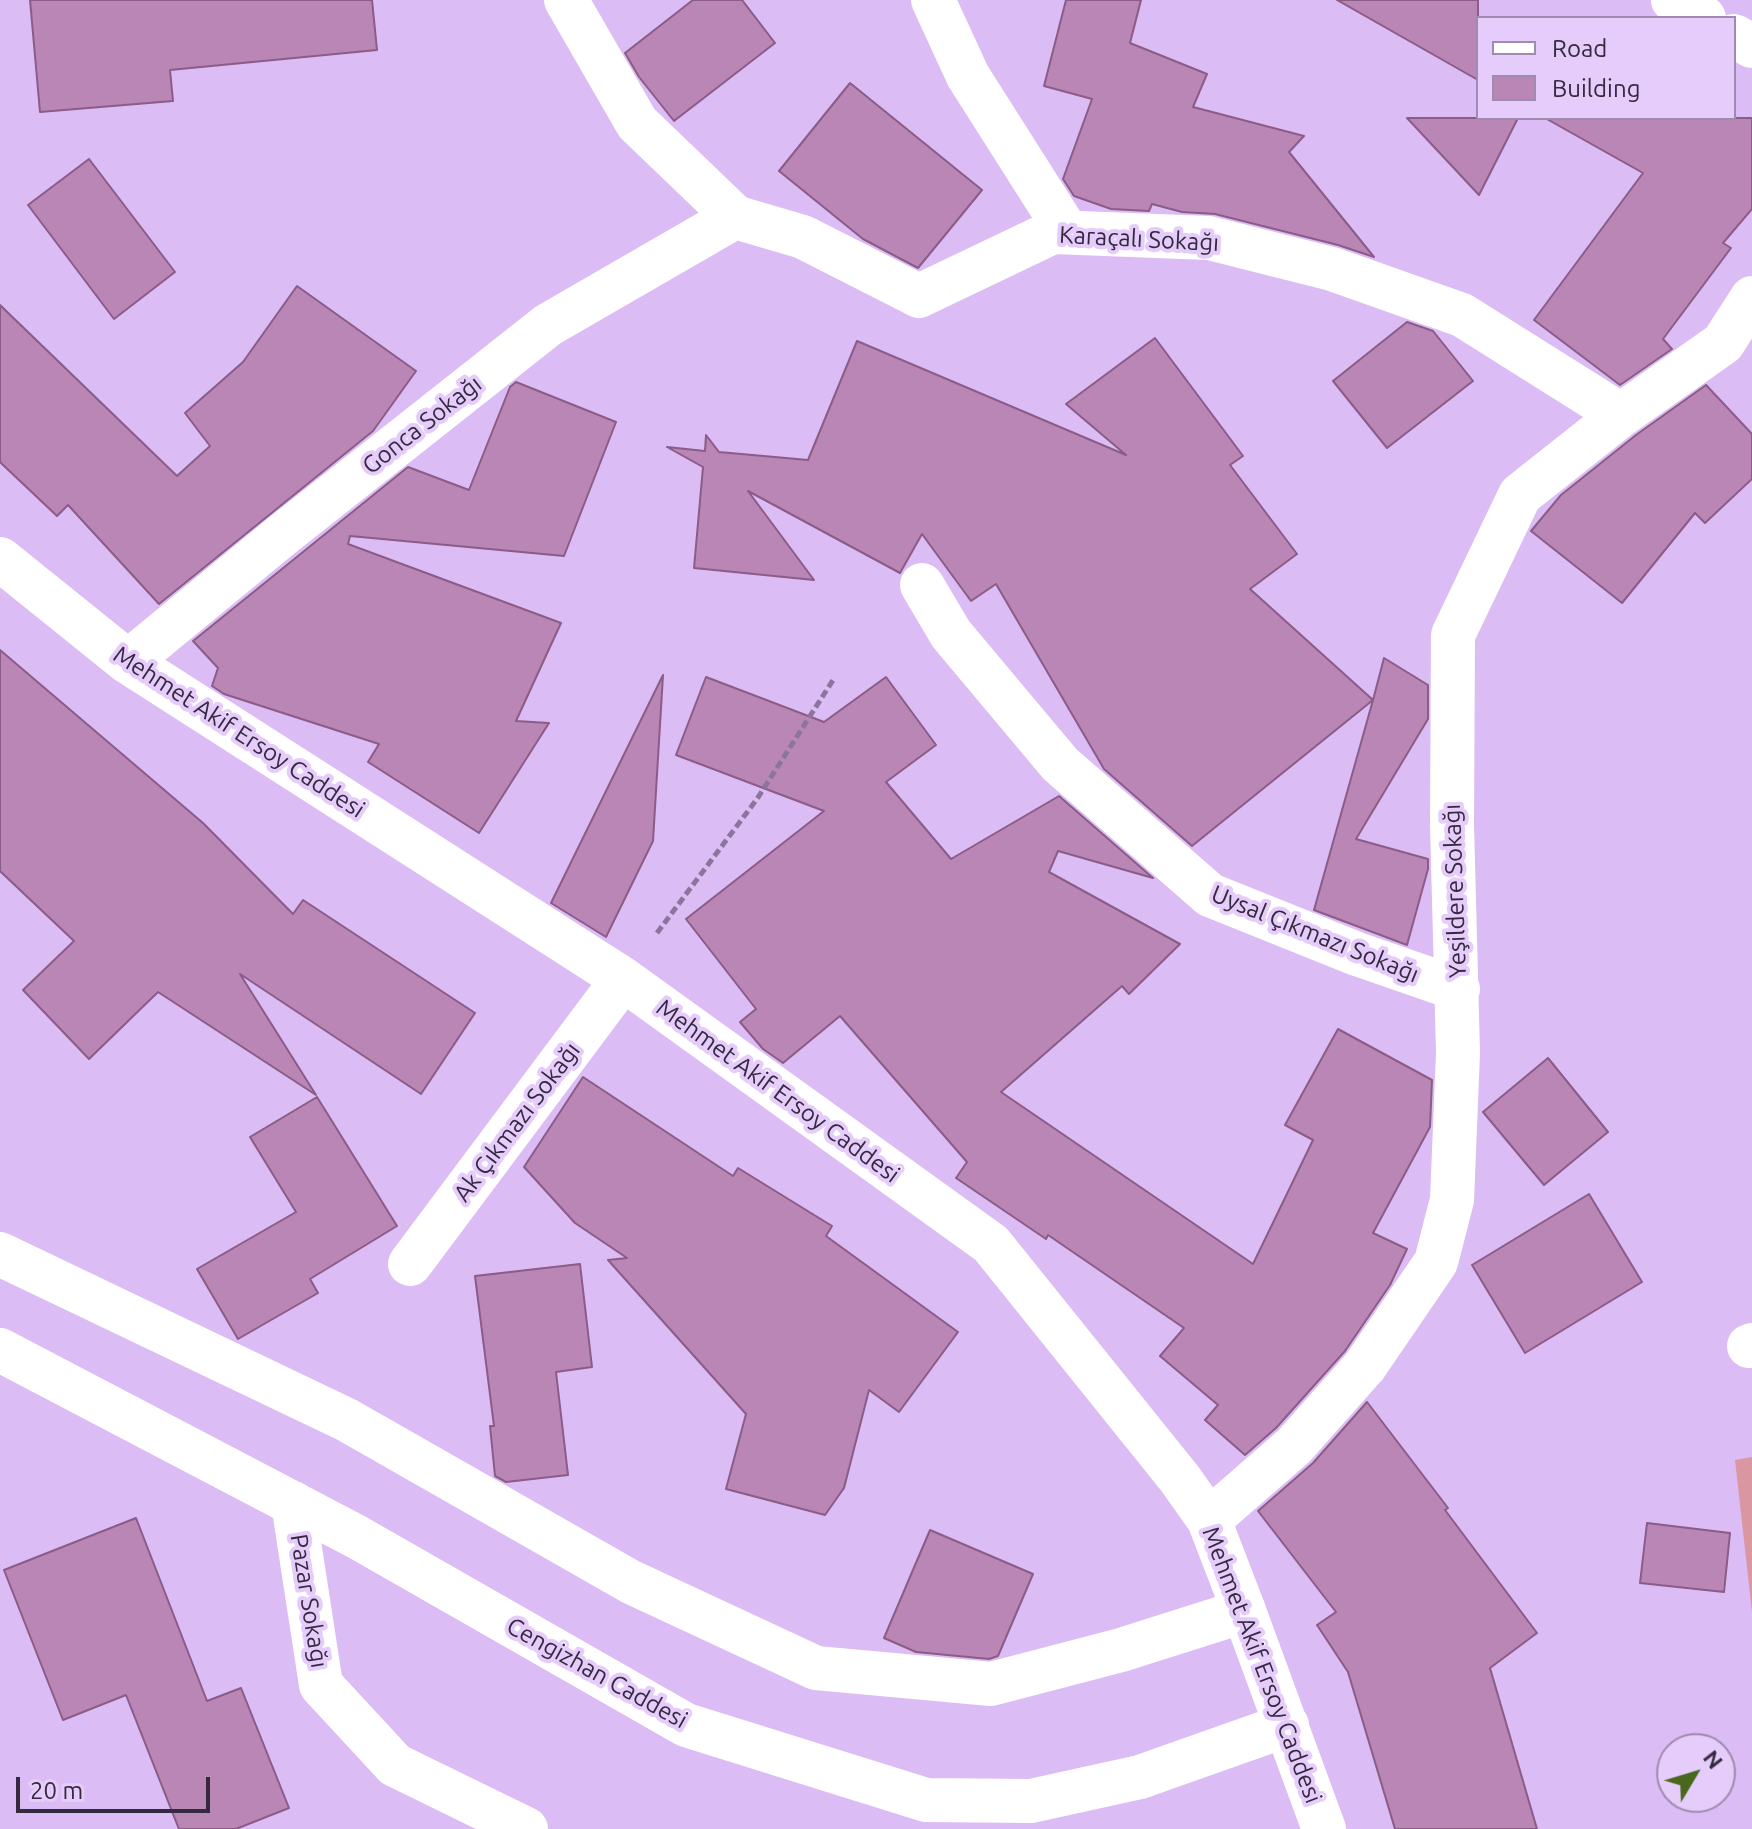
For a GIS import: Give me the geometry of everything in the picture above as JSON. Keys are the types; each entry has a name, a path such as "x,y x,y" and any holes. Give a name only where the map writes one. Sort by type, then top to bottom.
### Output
{"street":[{"name":"Karaçalı Sokağı","path":"566,0 637,123 735,217 803,237 919,296 1053,232 1209,238 1332,269 1462,315 1621,415"},
{"path":"933,0 968,76 1062,224 1063,232"},
{"path":"1673,0 1701,16"},
{"name":"Gonca Sokağı","path":"128,662 281,536 548,325 735,217"},
{"name":"Yeşildere Sokağı","path":"1209,1520 1294,1446 1355,1378 1436,1262 1452,1200 1458,989 1452,824 1453,635 1520,495 1621,415 1723,343 1752,298"},
{"name":"Mehmet Akif Ersoy Caddesi","path":"0,559 128,662 623,979 991,1244 1180,1479 1209,1520 1324,1829"},
{"name":"Uysal Çıkmazı Sokağı","path":"922,585 951,634 1060,764 1210,895 1357,954 1458,989"},
{"name":"Ak Çıkmazı Sokağı","path":"410,1264 623,979"},
{"path":"0,1254 347,1420 631,1582 816,1668 991,1684 1121,1650 1244,1611"},
{"name":"Cengizhan Caddesi","path":"0,1350 293,1503 686,1725 926,1800 1031,1801 1140,1777 1287,1725"},
{"name":"Pazar Sokağı","path":"293,1503 321,1685 395,1765 526,1829"}],"path":[{"path":"623,979 757,799 835,677"}],"shaded area":[{"path":"1752,1457 1752,1612 1735,1460"}],"building":[{"path":"30,0 372,0 377,50 170,70 173,101 40,112"},
{"path":"693,0 742,0 775,43 674,121 639,77 625,53"},
{"path":"1066,0 1141,0 1130,43 1207,74 1193,107 1304,136 1289,152 1374,257 1215,214 1182,212 1152,204 1149,211 1111,209 1074,196 1063,179 1092,99 1044,86"},
{"path":"1337,0 1478,0 1476,79"},
{"path":"850,83 982,190 918,268 863,239 779,171"},
{"path":"1407,118 1517,120 1479,195"},
{"path":"1752,118 1752,209 1723,243 1731,248 1663,339 1672,349 1620,385 1534,320 1643,173 1549,120"},
{"path":"89,159 175,272 114,319 28,205"},
{"path":"297,286 416,371 373,431 159,604 68,505 57,516 0,462 0,305 177,476 210,446 185,413 243,362"},
{"path":"1407,322 1433,331 1473,381 1387,448 1333,381"},
{"path":"1155,338 1243,456 1230,465 1297,554 1250,589 1373,700 1192,846 1104,769 996,584 971,601 922,534 900,573 748,491 814,580 694,568 703,467 667,447 705,451 706,435 719,452 808,460 857,341 1126,455 1066,404"},
{"path":"516,382 616,422 564,556 350,536 348,544 561,623 516,721 549,723 479,833 368,762 379,744 224,694 212,686 218,668 193,641 408,467 469,490 510,387"},
{"path":"1706,385 1752,434 1752,479 1705,523 1695,513 1622,603 1531,531 1561,495 1636,435"},
{"path":"0,650 203,823 293,914 303,900 475,1013 421,1094 240,974 316,1095 158,992 89,1059 23,990 74,941 0,871"},
{"path":"1384,658 1428,685 1428,719 1356,839 1428,859 1407,945 1314,910"},
{"path":"663,675 653,841 606,937 551,903"},
{"path":"706,677 824,722 886,677 936,745 886,782 951,859 1059,796 1153,878 1058,851 1049,872 1180,944 1129,994 1122,986 1001,1092 1253,1264 1313,1140 1285,1125 1338,1029 1432,1080 1430,1127 1373,1233 1407,1249 1390,1285 1345,1351 1276,1428 1245,1455 1205,1420 1218,1405 1160,1356 1184,1328 1048,1235 1046,1239 956,1178 967,1162 840,1016 783,1063 763,1049 740,1022 756,1009 686,919 824,811 676,755"},
{"path":"1548,1058 1608,1132 1544,1185 1483,1112"},
{"path":"583,1077 733,1176 738,1168 832,1226 826,1236 958,1332 899,1412 869,1390 844,1488 825,1515 726,1489 746,1414 608,1260 627,1258 575,1223 524,1167"},
{"path":"317,1097 397,1226 310,1279 318,1293 238,1339 197,1269 296,1212 250,1137"},
{"path":"1589,1194 1642,1282 1525,1353 1472,1265"},
{"path":"580,1264 592,1367 556,1372 568,1475 506,1482 495,1476 490,1426 494,1426 475,1276"},
{"path":"1367,1402 1448,1508 1445,1510 1537,1633 1490,1668 1537,1829 1395,1829 1348,1672 1317,1625 1336,1612 1258,1511 1313,1463"},
{"path":"136,1518 207,1701 241,1688 289,1808 236,1829 179,1829 126,1695 63,1720 4,1570"},
{"path":"1647,1523 1730,1533 1724,1592 1640,1583"},
{"path":"930,1530 1033,1574 998,1656 989,1659 916,1652 884,1638"}]}
